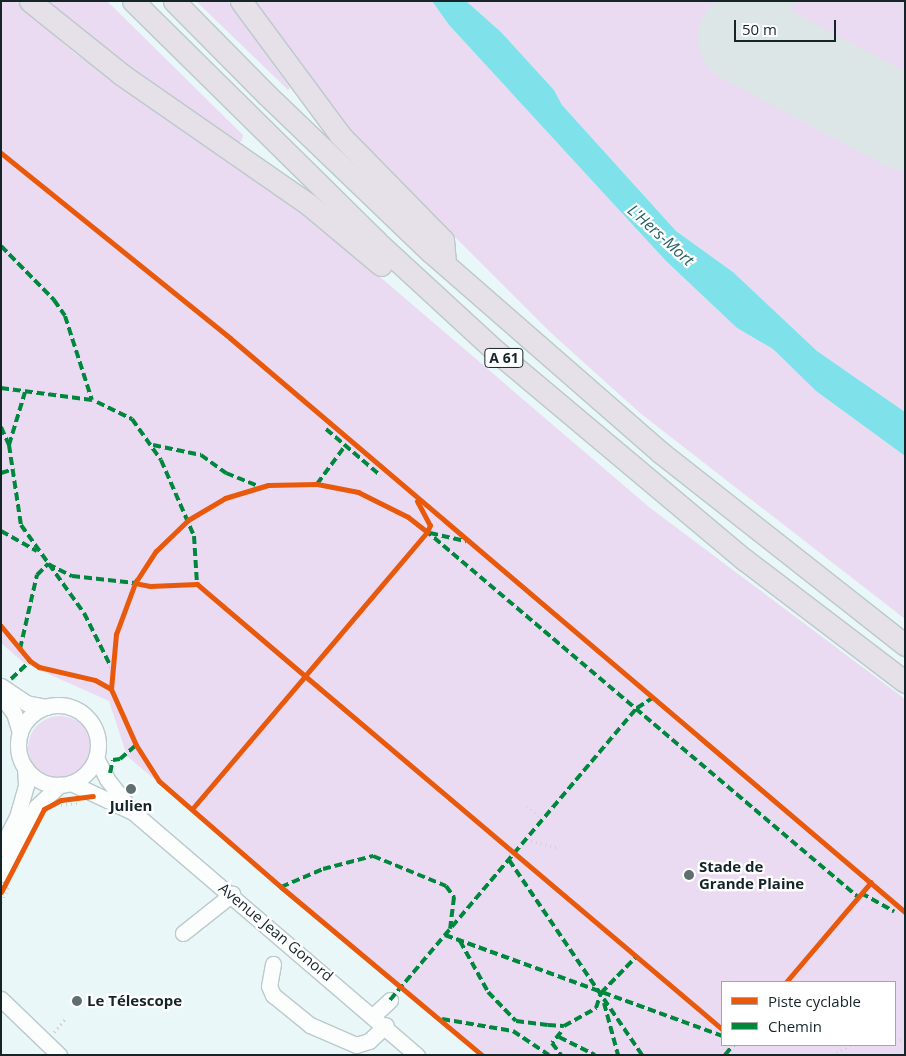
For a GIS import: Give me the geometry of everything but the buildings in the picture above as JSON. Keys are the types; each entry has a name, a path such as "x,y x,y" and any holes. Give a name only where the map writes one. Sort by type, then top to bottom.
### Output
{"highway":[{"path":"30,1 121,74 279,182 385,268 498,353"},
{"name":"A 61","path":"133,1 369,235 498,353 731,548 905,682"},
{"name":"A 61","path":"174,1 266,95 445,264 668,458 905,644"},
{"path":"241,1 340,134 442,240 445,264"}],"street":[{"name":"Avenue Jean Gonord","path":"1,686 26,702 47,707 65,706 88,718 96,733 96,758 107,779 133,812 386,1025 417,1055"},
{"path":"1,696 14,713 20,733 19,750 25,767 26,785 5,830 1,848"},
{"path":"20,733 28,719 47,707"},
{"path":"8,875 36,807 65,784 84,776 96,758"},
{"name":"Avenue Jean Gonord","path":"25,767 40,781 65,784 133,812"},
{"path":"183,933 232,894"},
{"path":"273,964 269,986 273,995 310,1025 362,1049 386,1025"},
{"path":"1,999 59,1055"},
{"path":"374,1015 390,1000"}],"path":[{"path":"92,400 97,402"},
{"path":"52,803 86,799"},
{"path":"58,806 81,803"},
{"path":"527,806 543,820"},
{"path":"526,840 558,847"},
{"path":"1,892 8,875"},
{"path":"1,902 8,875"},
{"path":"832,1055 849,1046"}],"shaded area":[{"path":"1,1 15,1 76,54 276,188 649,507 905,699 905,1055 479,1055 127,756 109,701 24,663 1,643"},
{"path":"43,1 107,1 243,135 242,140 239,143 138,76"},
{"path":"196,1 228,1 290,88 288,90"},
{"path":"253,1 432,1 449,25 666,261 737,328 773,349 816,391 905,456 905,619 640,413 550,332 356,138"},
{"path":"466,1 762,1 729,62 905,157 905,412 817,351 733,272 676,231 562,105 554,90 501,32"},
{"path":"787,1 905,1 905,90 800,33 787,15"},
{"path":"60,716 78,722 86,730 92,748 86,766 78,774 60,780 42,774 34,766 28,748 34,730 42,722"}],"water":[{"name":"L'Hers-Mort","path":"432,1 466,1 501,32 554,90 562,105 676,231 733,272 817,351 905,412 905,456 816,391 773,349 737,328 666,261 449,25"}],"taxiway":[{"path":"774,1 764,30 770,46 781,57"}],"runway":[{"path":"744,38 905,124"}],"marked path":[{"path":"1,246 54,300 65,316 92,400 1,388"},
{"path":"9,445 25,392"},
{"path":"97,402 132,419 161,460 194,536 197,584"},
{"path":"1,427 9,445 21,525 84,613 111,667"},
{"path":"326,429 381,476"},
{"path":"153,445 201,455 226,473 258,486"},
{"path":"317,484 345,446"},
{"path":"1,473 11,470"},
{"path":"425,530 858,897"},
{"path":"1,531 37,551"},
{"path":"430,533 466,541"},
{"path":"20,649 37,575 48,564 72,576 135,583 137,580"},
{"path":"11,679 30,661"},
{"path":"390,1000 637,708 654,697"},
{"path":"110,773 113,760 120,759 136,745"},
{"path":"281,887 323,869 373,856 446,886 454,897 450,929"},
{"path":"509,860 642,1055"},
{"path":"861,893 894,911"},
{"path":"445,935 721,1036"},
{"path":"460,941 488,992 516,1021 548,1025 564,1026 596,1008 601,993 637,956"},
{"path":"604,1003 618,1055"},
{"path":"442,1019 513,1031 549,1055"},
{"path":"561,1032 552,1043 561,1055"},
{"path":"559,1037 595,1055"},
{"path":"725,1055 732,1046"}],"cycle path":[{"path":"1,153 230,338 905,912"},
{"path":"135,583 156,551 188,520 225,498 268,485 317,484 358,492 408,517 427,532"},
{"path":"417,501 430,525 427,532 305,676 721,1028"},
{"path":"192,809 305,676 197,584 150,586 135,583 116,634 111,689 136,745 159,781 281,887 482,1055"},
{"path":"1,626 30,661 39,667 95,680 111,689"},
{"path":"1,892 44,809 61,800 93,796"},
{"path":"787,981 871,882"}],"place":[{"name":"Julien","path":"131,789"},
{"name":"Stade de Grande Plaine","path":"689,875"},
{"name":"Le Télescope","path":"77,1001"}]}
